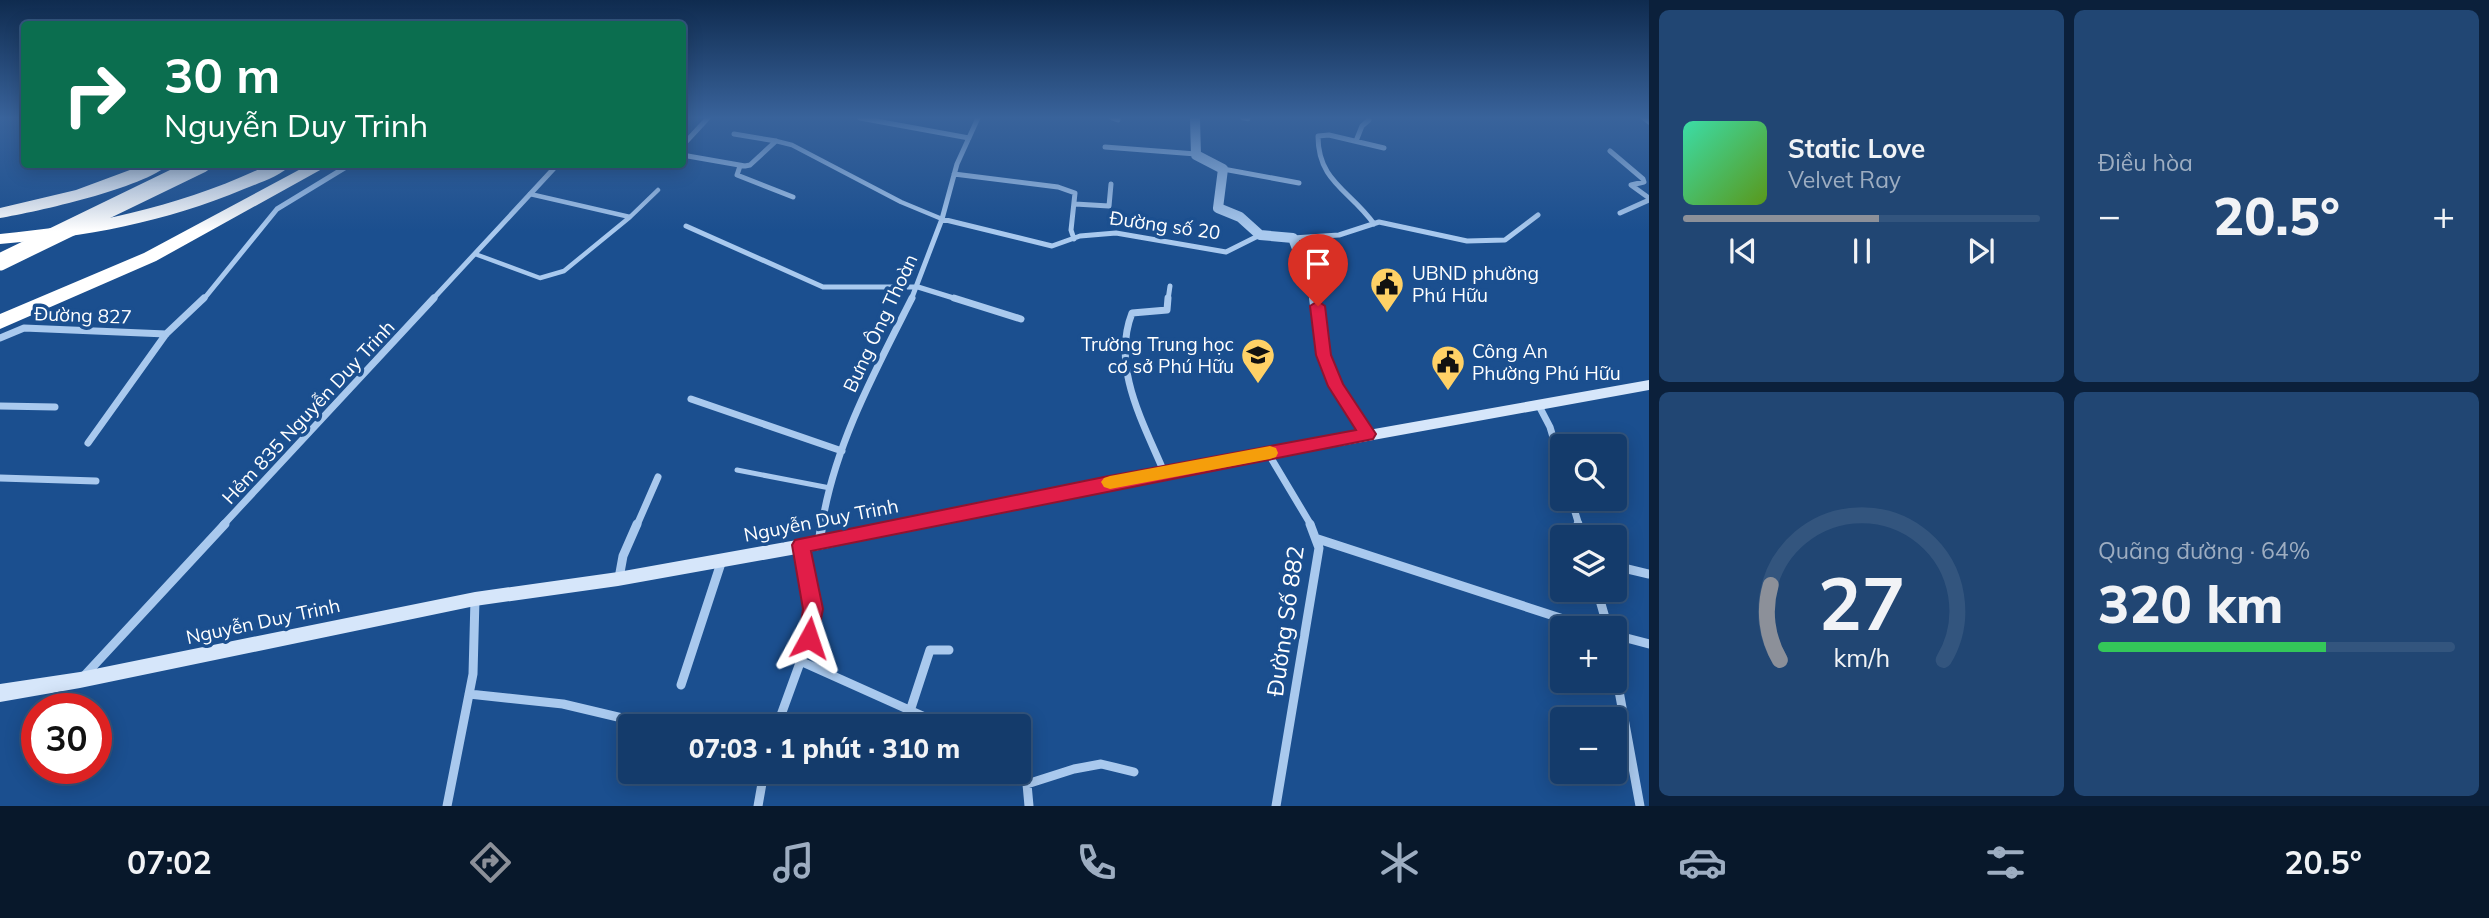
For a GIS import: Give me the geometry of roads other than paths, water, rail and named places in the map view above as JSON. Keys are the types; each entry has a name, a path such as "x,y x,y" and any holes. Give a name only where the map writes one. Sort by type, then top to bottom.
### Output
{"highway":[{"path":"0,213 76,197 116,184 152,168"},
{"path":"0,262 194,168"},
{"path":"92,230 186,201 219,187 252,168"},
{"path":"0,239 92,230 146,219 211,198 275,168"},
{"path":"0,322 150,257 316,168"}],"main road":[{"name":"Nguyễn Duy Trinh","path":"4,695 475,599 618,579 819,543 1164,472 1649,385"}],"street":[{"path":"686,156 740,166 750,165 760,156"},
{"name":"Bưng Ông Thoàn","path":"819,543 830,488 842,451 862,397 918,287 962,156"},
{"path":"1198,156 1223,169 1299,183"},
{"path":"1318,156 1333,183 1355,200 1374,224"},
{"path":"1615,156 1643,179 1644,182 1630,184 1649,199 1620,213"},
{"path":"740,166 737,175 793,197"},
{"path":"88,443 166,334 209,294 277,209 344,168"},
{"name":"Hẻm 835 Nguyễn Duy Trinh","path":"80,680 554,168"},
{"path":"1223,169 1217,205 1222,210 1240,217 1260,236"},
{"path":"954,174 1058,187 1075,193 1071,230 1074,239"},
{"path":"1075,204 1109,206 1111,184"},
{"name":"Đường số 20","path":"942,219 1045,245 1060,245 1087,234 1116,233 1226,252 1233,250 1245,239 1260,236 1293,238 1339,235 1387,222 1467,241 1498,242 1538,215"},
{"path":"686,226 822,287 918,287 1021,319"},
{"path":"1293,238 1318,306 1323,355 1336,386 1368,434"},
{"path":"1164,472 1132,390 1122,351 1127,322 1132,313 1167,310 1170,286"},
{"name":"Đường 827","path":"0,338 24,328 166,334"},
{"path":"691,399 842,451"},
{"path":"1538,404 1552,434"},
{"path":"0,406 55,408"},
{"name":"Đường Số 882","path":"1268,453 1318,539 1319,548 1276,806"},
{"path":"618,579 623,556 658,477"},
{"path":"1,479 96,481"},
{"path":"1318,539 1554,616"},
{"path":"781,714 809,638 813,609 801,545"},
{"path":"681,685 722,560"},
{"path":"1627,569 1649,574"},
{"path":"447,806 473,674 475,599"},
{"path":"1627,638 1649,643"},
{"path":"910,711 930,650 948,650"},
{"path":"800,661 917,714"},
{"path":"1619,693 1640,806"},
{"path":"469,694 506,695 618,718"},
{"path":"1031,783 1074,769 1101,764 1134,772"},
{"path":"758,806 762,784"},
{"path":"1027,784 1029,806"}],"lane":[{"path":"812,156 901,202 942,219"},
{"path":"475,254 540,278 551,277 564,271 630,217 658,190"},
{"path":"530,194 630,217"},
{"path":"737,470 830,488"}],"place":[{"name":"UBND phường Phú Hữu","path":"1387,314"},
{"name":"Trường Trung học cơ sở Phú Hữu","path":"1258,385"},
{"name":"Công An Phường Phú Hữu","path":"1448,392"}]}
